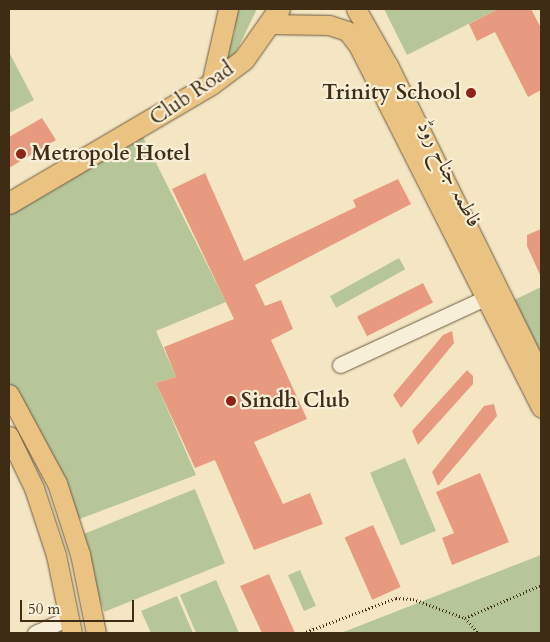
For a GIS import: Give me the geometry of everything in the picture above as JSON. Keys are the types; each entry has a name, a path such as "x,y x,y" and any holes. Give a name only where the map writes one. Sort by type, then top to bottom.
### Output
{"highway":[{"name":"Club Road","path":"9,203 211,84 244,59 275,16"}],"main road":[{"path":"211,84 228,9"},
{"name":"فاطمہ جناح روڈ","path":"356,9 493,294 541,408"},
{"name":"فاطمہ جناح روڈ","path":"275,16 347,31 372,72 493,294 541,376"},
{"path":"9,395 57,483 80,554 96,633"},
{"path":"9,436 34,488 56,556 71,626"}],"street":[{"path":"340,365 493,294"},
{"path":"35,633 71,626"}],"path":[{"path":"465,618 541,585"},
{"path":"302,633 396,598 413,599 465,618 479,633"}],"green space":[{"path":"237,9 257,9 235,54 213,85 234,35"},
{"path":"384,9 498,9 407,55"},
{"path":"9,52 34,100 9,113"},
{"path":"139,129 226,302 156,331 176,377 156,383 196,475 69,523 9,404 9,203"},
{"path":"399,258 405,269 336,308 330,296"},
{"path":"541,287 541,375 506,304"},
{"path":"405,458 436,531 401,546 370,473"},
{"path":"195,489 225,563 104,612 74,538"},
{"path":"541,555 541,633 341,633"},
{"path":"300,570 316,606 304,611 288,575"},
{"path":"216,580 239,633 196,633 180,595"},
{"path":"177,596 193,633 151,633 141,611"}],"building":[{"path":"498,9 531,9 541,28 541,90 528,97 495,32 477,41 469,24"},
{"name":"Metropole Hotel","path":"42,118 56,140 9,168 9,137"},
{"path":"205,173 244,261 356,207 353,200 398,179 411,204 255,285 265,306 281,300 293,329 271,340 307,419 254,442 283,504 310,493 323,524 254,550 215,460 195,468 156,383 176,377 164,347 234,319 172,189"},
{"path":"541,229 541,277 527,246 527,235"},
{"path":"423,283 433,303 367,336 357,317"},
{"path":"452,331 454,343 401,408 393,395 443,335"},
{"path":"467,370 473,376 473,384 418,445 412,431"},
{"path":"494,404 497,416 438,486 432,472 484,406"},
{"path":"480,473 509,542 452,565 442,538 454,533 436,492"},
{"path":"373,525 401,587 372,600 345,538"},
{"path":"269,574 295,633 262,633 240,586"}],"place":[{"name":"Trinity School","path":"471,93"},
{"name":"Metropole Hotel","path":"21,154"},
{"name":"Sindh Club","path":"231,401"}]}
